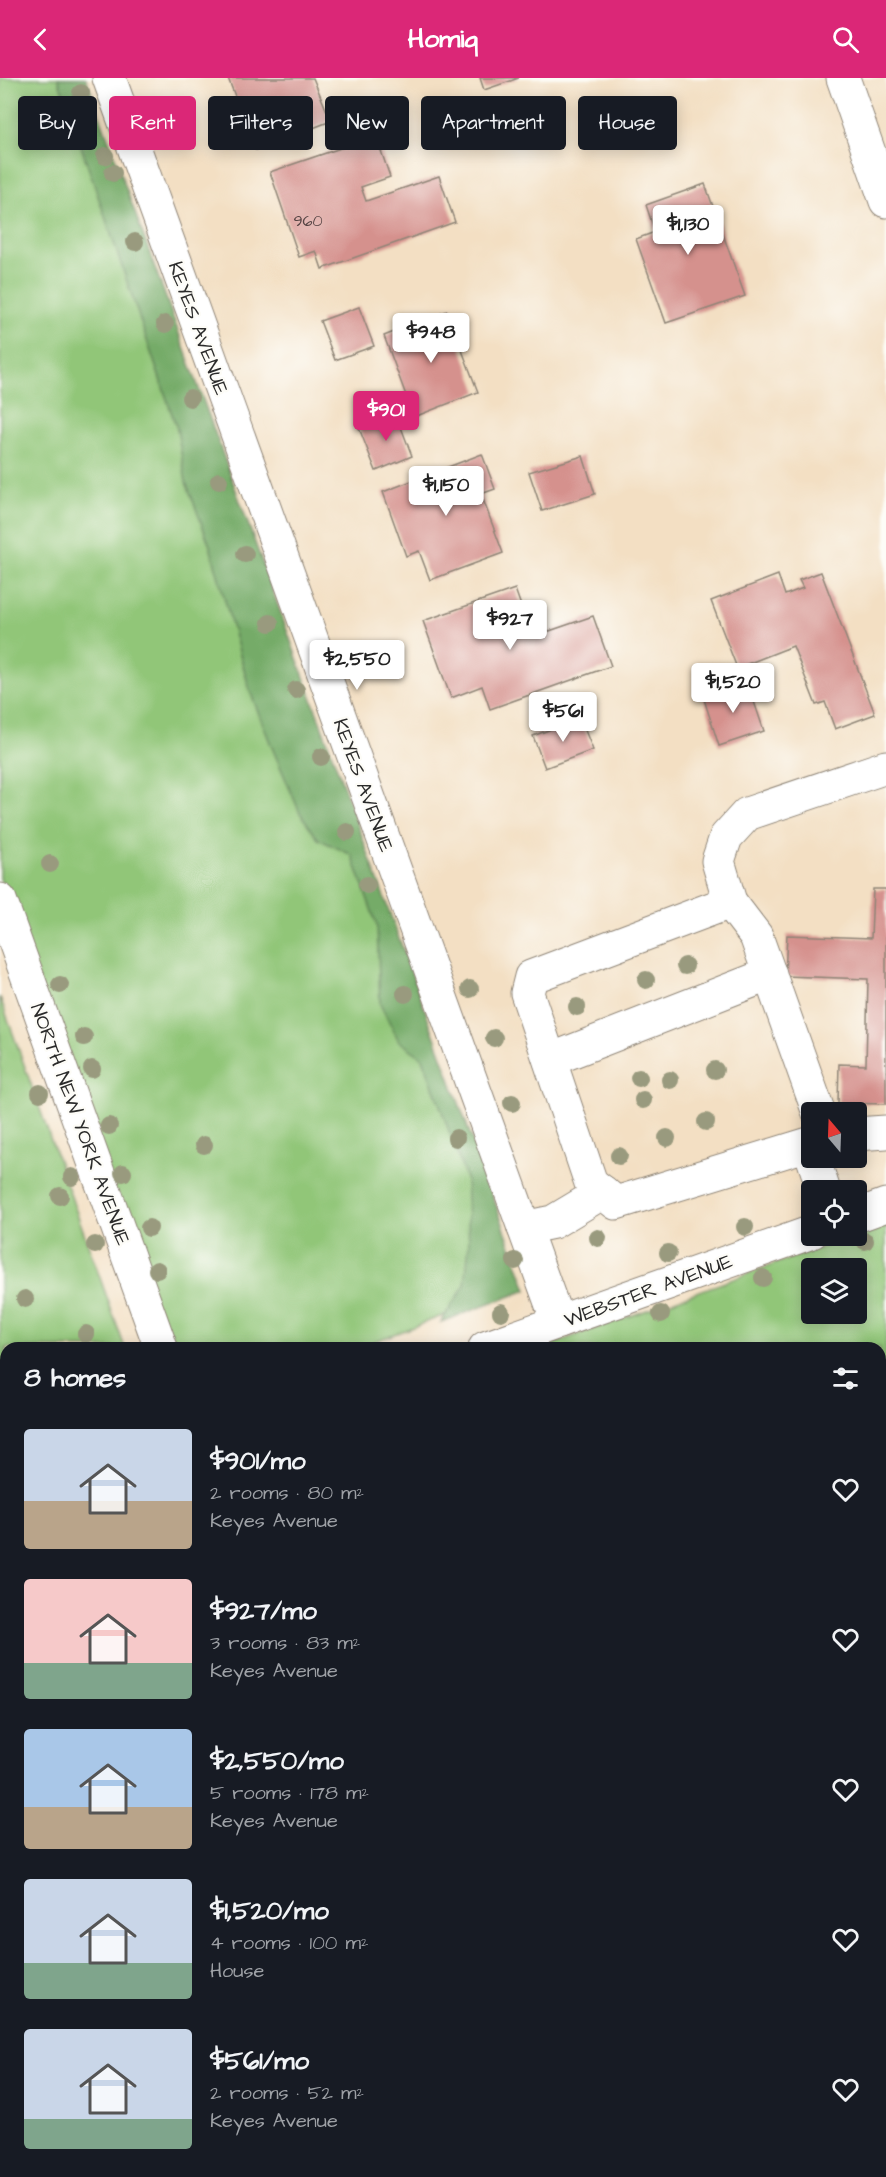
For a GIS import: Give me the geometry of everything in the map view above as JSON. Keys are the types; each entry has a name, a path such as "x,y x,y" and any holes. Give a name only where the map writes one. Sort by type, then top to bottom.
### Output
{"street":[{"name":"KEYES AVENUE","path":"109,78 558,1322"},
{"path":"843,78 886,201"},
{"path":"815,1102 756,936 730,902 718,861 726,837 747,814 886,767"},
{"name":"NORTH NEW YORK AVENUE","path":"0,900 159,1342"},
{"path":"730,902 531,977 527,993 591,1183 615,1203 801,1153"},
{"path":"550,1060 770,974"},
{"path":"867,1133 886,1132"},
{"path":"524,1228 553,1222 603,1192"},
{"path":"867,1212 886,1205"},
{"name":"WEBSTER AVENUE","path":"502,1342 801,1236"}],"green space":[{"path":"0,78 83,78 89,96 18,96 18,150 97,150 97,117 517,1288 373,1342 163,1342 0,878"},
{"path":"58,78 86,78 93,96 64,96"},
{"path":"97,108 109,141 109,150 112,150 527,1290 441,1322 465,1285 469,1244 466,1179 423,1058 399,1041 380,1004 377,926 352,855 318,839 300,813 250,691 210,546 186,482 177,429 82,150 97,150"},
{"path":"0,997 123,1342 0,1342"},
{"path":"886,1224 886,1342 558,1342 825,1246 867,1246 867,1231"}],"building":[{"path":"228,78 313,78 325,107 325,123 313,128 313,96 235,96"},
{"path":"480,78 519,78 484,90"},
{"path":"335,150 381,150 390,177 361,187 366,201 439,176 455,222 322,269 316,251 299,257 270,172"},
{"path":"705,184 745,296 666,323 636,239 655,232 646,205"},
{"path":"359,307 374,346 335,360 320,321"},
{"path":"447,311 478,392 414,417 384,336"},
{"path":"396,414 412,456 376,471 359,428"},
{"path":"482,454 495,489 481,494 503,553 430,580 419,551 406,556 383,492"},
{"path":"583,456 595,494 542,511 529,472"},
{"path":"821,572 875,714 835,729 825,702 816,705 793,646 737,668 711,601 778,575 785,595 803,588 799,580"},
{"path":"515,589 532,637 593,616 611,666 490,709 482,686 451,698 423,621"},
{"path":"747,681 764,731 719,746 703,696"},
{"path":"580,718 593,750 545,768 533,736"},
{"path":"873,889 886,889 886,1104 838,1102 839,1064 866,1065 868,979 785,976 787,935 871,938"}]}
